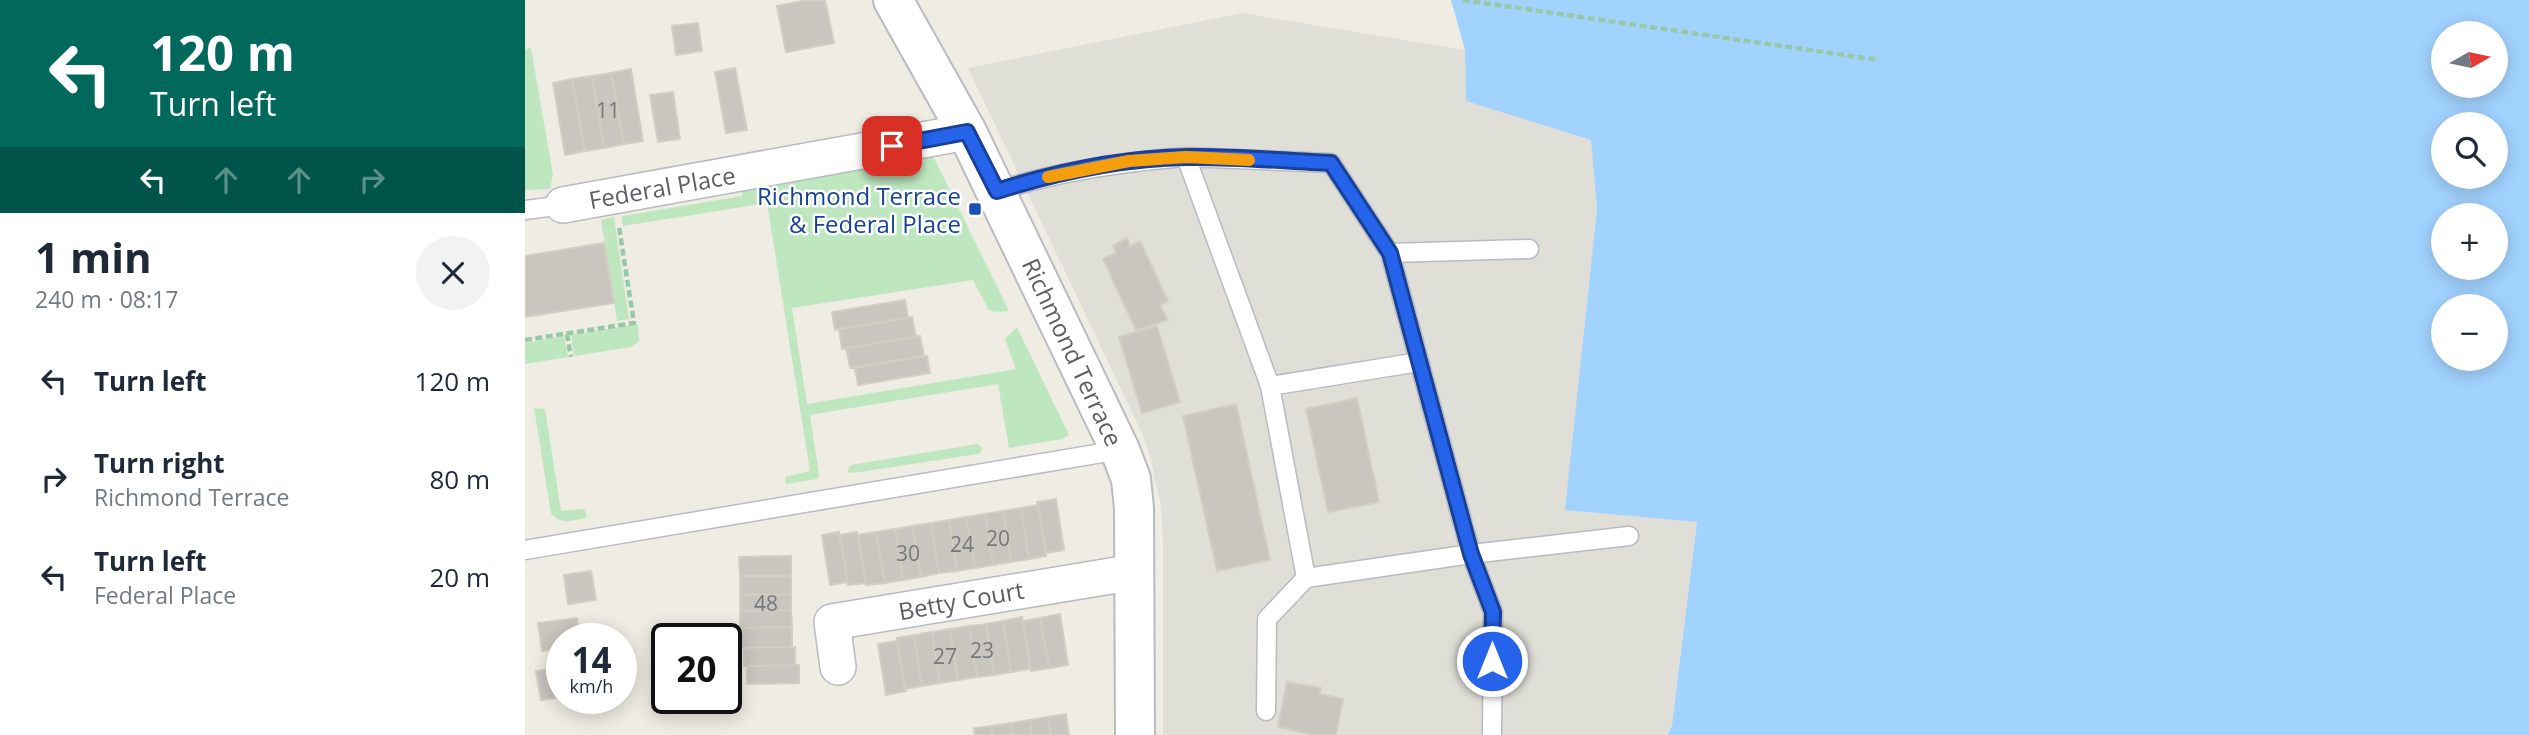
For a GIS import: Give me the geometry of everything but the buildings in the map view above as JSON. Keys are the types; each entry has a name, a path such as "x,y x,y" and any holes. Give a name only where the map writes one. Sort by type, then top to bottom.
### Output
{"street":[{"name":"Richmond Terrace","path":"893,0 997,191 1120,450 1131,479 1135,572 1135,735"},
{"name":"Federal Place","path":"563,205 967,132"},
{"name":"Betty Court","path":"838,667 832,622 1135,572"}],"lane":[{"path":"997,191 1030,181 1129,161 1186,157 1331,163 1390,253 1471,554 1493,612 1492,735"},
{"path":"1186,157 1270,386 1306,579"},
{"path":"525,211 563,205"},
{"path":"1390,253 1529,249"},
{"path":"1270,386 1419,362"},
{"path":"525,550 1120,450"},
{"path":"1266,710 1267,619 1306,579 1471,554 1629,536"}],"path":[{"path":"1463,0 1879,60"},
{"path":"525,340 634,323 618,223"},
{"path":"567,334 571,356"}],"shaded area":[{"path":"1242,13 1465,50 1466,101 1591,139 1597,209 1566,510 1697,522 1672,725 1668,735 1163,735 1163,540 1161,506 1150,456 1141,431 968,68"}],"green space":[{"path":"531,48 553,175 550,189 525,190 525,49"},
{"path":"932,154 1009,311 989,310 973,280 792,308 807,404 1016,369 1005,339 1017,327 1069,435 1062,439 1009,448 998,384 821,413 810,415 819,475 817,479 786,484 785,477 810,471 767,203 623,226 622,216 742,196 742,189"},
{"path":"614,217 629,319 617,321 601,220"},
{"path":"638,324 639,341 632,347 574,356 571,335"},
{"path":"564,336 568,357 525,364 525,343"},
{"path":"534,408 545,409 561,511 584,509 587,515 585,518 562,521 551,513"},
{"path":"978,444 983,449 978,454 847,472 851,465"}],"water":[{"path":"1451,0 2529,0 2529,735 1668,735 1672,725 1697,522 1565,510 1597,209 1591,140 1466,101 1465,50"}],"slow traffic":[{"path":"1048,177 1129,161 1186,157 1249,160"}],"place":[{"name":"Richmond Terrace & Federal Place","path":"975,209"}],"route":[{"path":"892,146 967,132 997,191 1030,181 1129,161 1186,157 1331,163 1390,253 1471,554 1493,612 1492,661"}]}
